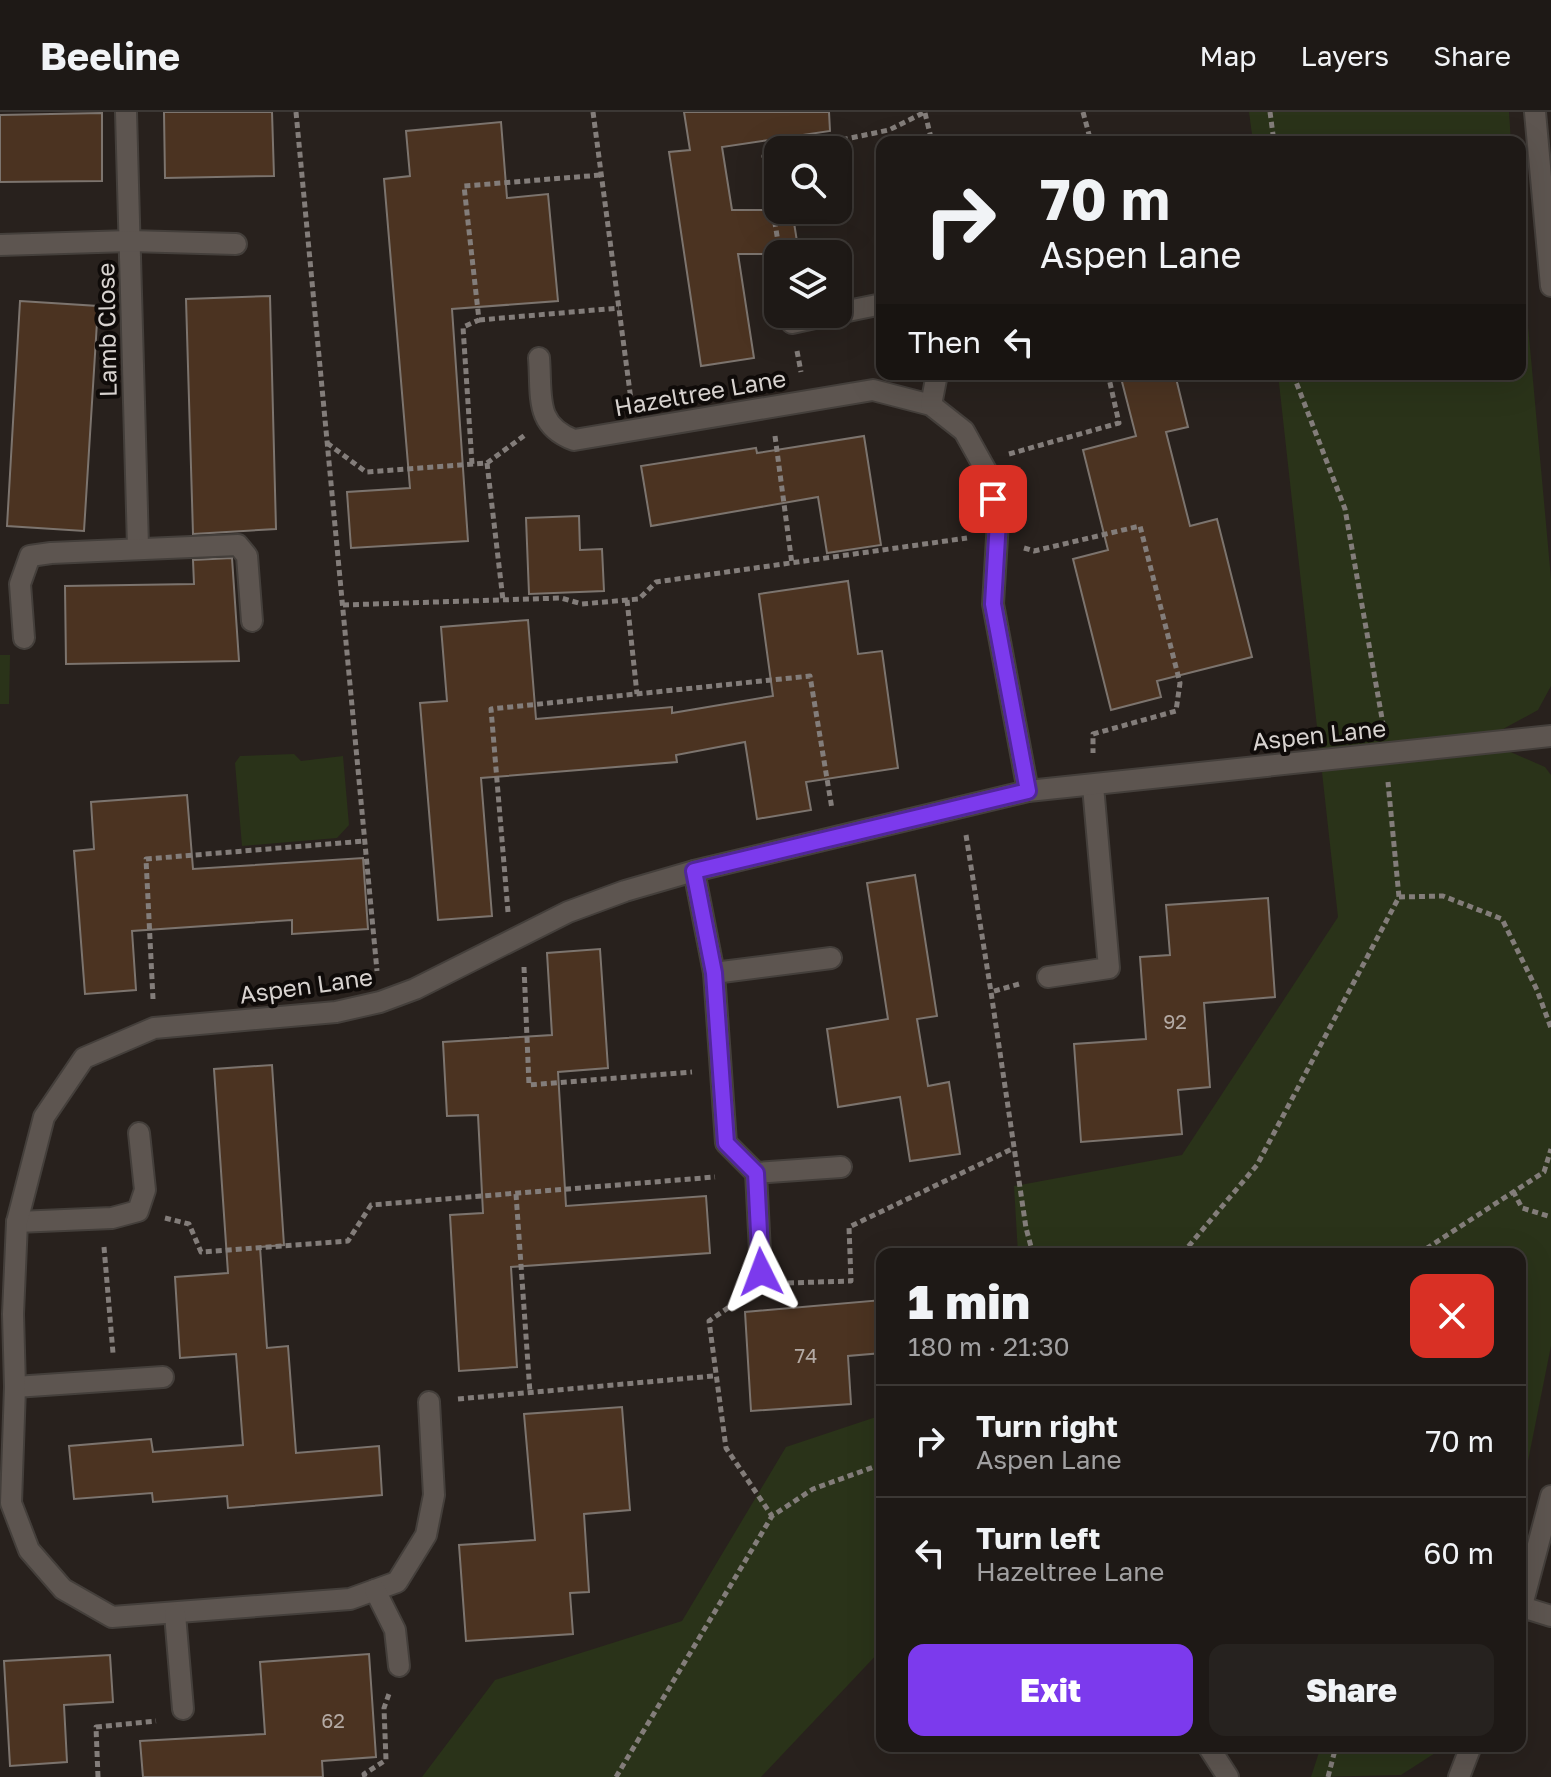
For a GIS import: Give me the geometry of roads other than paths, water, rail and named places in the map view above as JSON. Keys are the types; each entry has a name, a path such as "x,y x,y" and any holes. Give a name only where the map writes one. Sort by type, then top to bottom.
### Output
{"street":[{"name":"Lamb Close","path":"126,112 138,547"},
{"path":"1535,112 1544,138 1551,285"},
{"path":"0,245 130,241 236,244"},
{"path":"852,311 876,305"},
{"name":"Hazeltree Lane","path":"539,358 544,421 556,433 574,440 873,390 931,405 964,431 989,476 995,506 997,540 993,604 1028,791"},
{"path":"931,405 936,380"},
{"path":"24,638 20,584 30,556 138,547 238,545 247,556 252,621"},
{"name":"Aspen Lane","path":"429,1402 434,1495 426,1535 397,1582 350,1599 112,1617 63,1589 29,1550 11,1503 15,1387 13,1314 17,1222 44,1117 84,1058 154,1028 336,1012 380,1002 415,989 568,912 694,871 1028,791 1551,736"},
{"path":"1048,977 1109,968 1093,786"},
{"path":"694,871 714,973 726,1143 756,1173 761,1272"},
{"path":"714,973 831,958"},
{"path":"17,1222 102,1218 138,1211 145,1190 139,1133"},
{"path":"756,1173 841,1167"},
{"path":"15,1387 163,1377"},
{"path":"1526,1591 1551,1496"},
{"path":"375,1590 395,1630 399,1666"},
{"path":"1526,1611 1551,1616"},
{"path":"175,1614 183,1709"},
{"path":"1212,1752 1228,1777"},
{"path":"1459,1777 1469,1752"}]}
